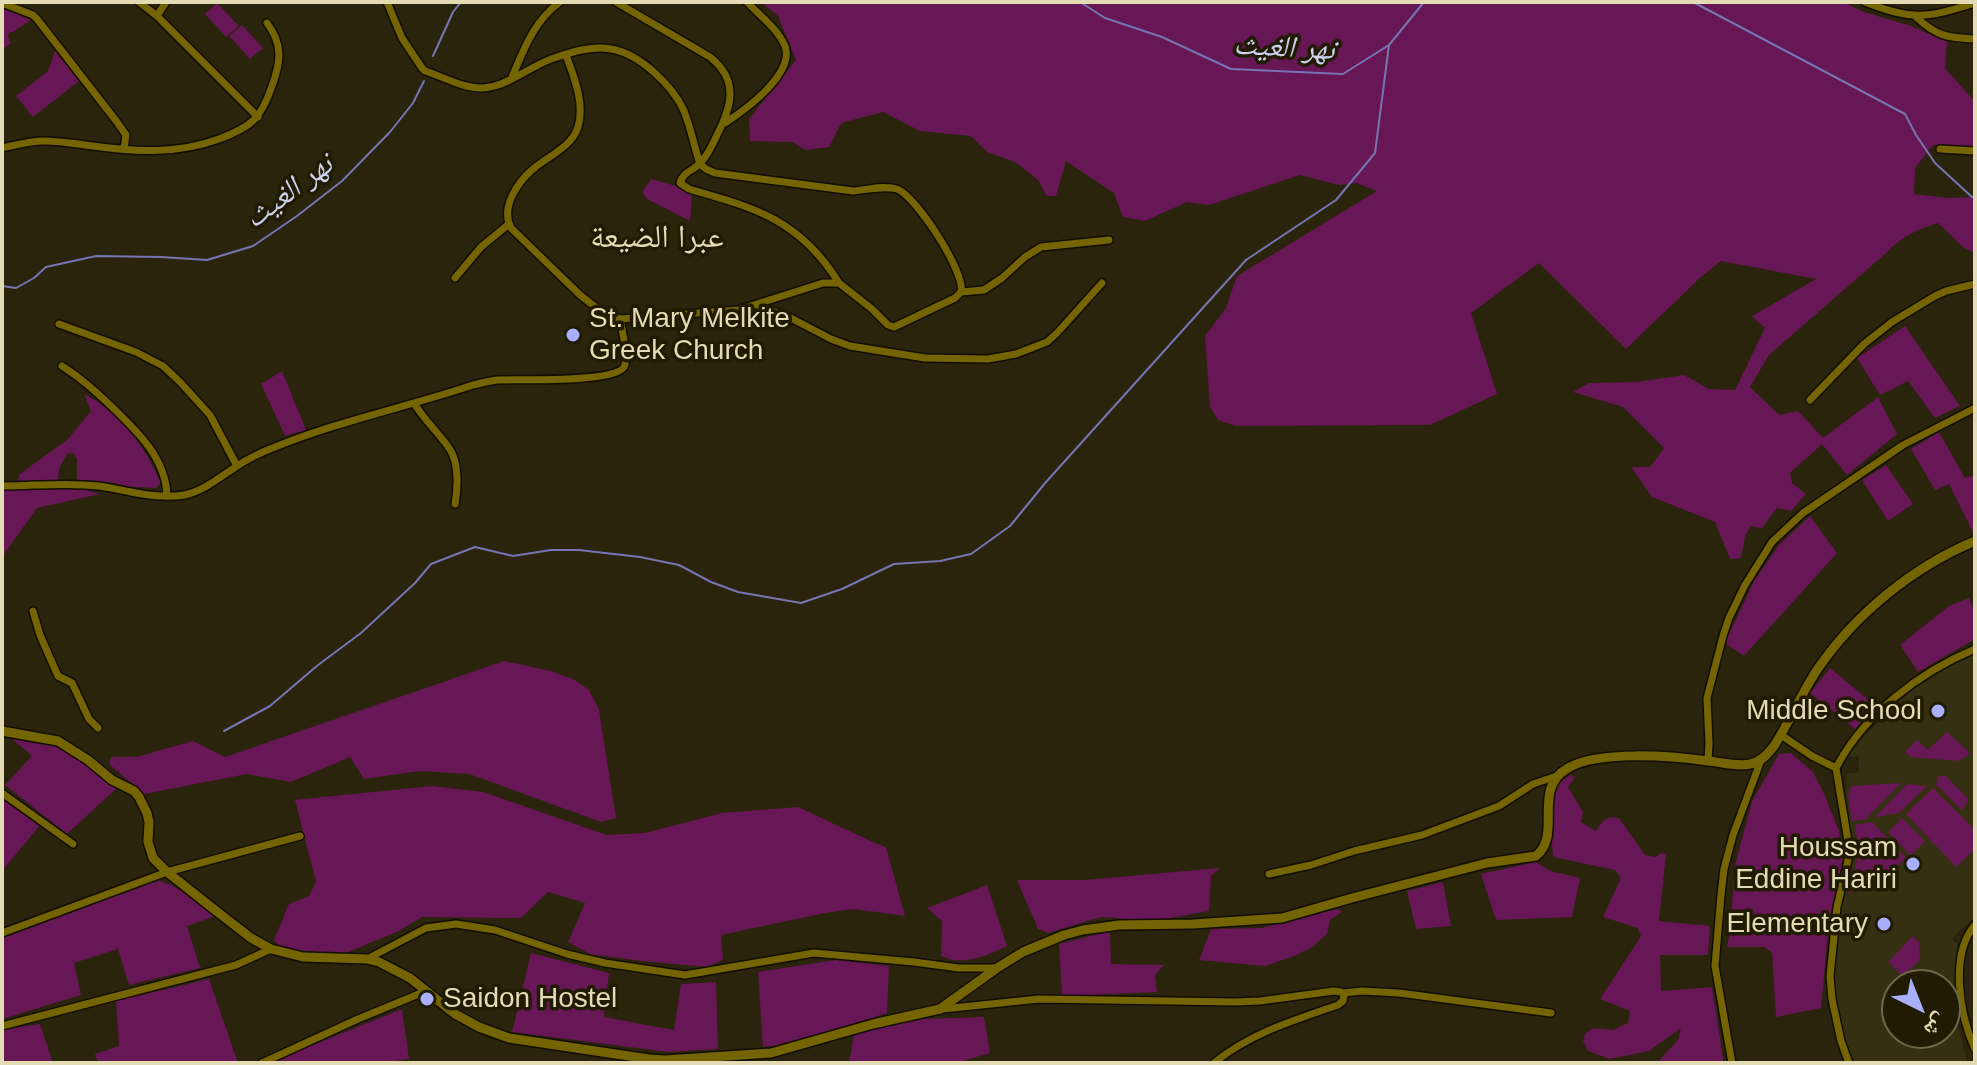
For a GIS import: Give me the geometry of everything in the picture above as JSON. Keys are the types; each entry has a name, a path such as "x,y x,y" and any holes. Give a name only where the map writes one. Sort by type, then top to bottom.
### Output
{"street":[{"path":"139,2 157,16 258,117"},
{"path":"157,16 166,2"},
{"path":"387,2 402,38 425,71 462,85 489,88 549,60 593,49 612,49 641,63 674,93 683,110 700,164 706,169 715,173 853,191 875,188 898,190 914,202 953,261 962,283 961,292 937,307 890,326 839,283 827,264 798,233 785,224 756,210 689,189 680,183 684,174 700,164 727,116 729,83 720,65 710,57 616,2"},
{"path":"512,77 534,28 560,2"},
{"path":"722,125 761,96 786,60 785,45 780,37 747,2"},
{"path":"1865,2 1915,16 1933,15 1975,3"},
{"path":"2,3 37,19 126,135 124,149"},
{"path":"1915,16 1927,27 1948,38 1975,39"},
{"path":"2,148 43,141 156,151 194,147 236,133 258,117 266,105 275,79 279,42 267,23"},
{"path":"566,55 579,96 577,130 568,143 521,182 508,208 509,224 580,295 598,309 620,319 738,310 823,283 839,283"},
{"path":"1940,149 1975,151"},
{"path":"455,278 481,247 509,224"},
{"path":"961,292 984,290 1041,247 1109,240"},
{"path":"757,305 850,346 925,358 988,359 1016,354 1047,342 1102,283"},
{"path":"1810,400 1864,344 1892,322 1935,296 1975,284"},
{"path":"2,486 69,484 167,496 184,495 198,491 264,452 302,436 473,385 493,380 573,379 613,374 625,366 626,359 620,319"},
{"path":"59,324 136,352 163,366 210,415 237,466"},
{"path":"62,366 90,385 142,436 163,472 167,496"},
{"path":"414,403 452,454 457,482 455,504"},
{"path":"1708,761 1707,698 1723,636 1745,585 1772,542 1803,513 1903,445 1975,408"},
{"path":"1732,1063 1715,966 1721,895 1724,869 1739,817 1761,760 1781,735 1818,669 1852,629 1911,576 1942,556 1975,541"},
{"path":"33,611 44,647 58,676 72,683 89,719 98,728"},
{"path":"1849,1063 1841,1041 1830,976 1837,907 1849,856 1836,768 1865,727 1900,693 1932,670 1975,649"},
{"path":"2,731 58,741 112,780 134,791 147,813 150,852 167,872 251,938 271,949 303,957 367,959 395,969 455,1014 509,1038 632,1060 665,1060 771,1053 940,1009 1039,999 1213,1003 1260,1001 1334,991 1399,993 1551,1013"},
{"path":"1781,735 1836,768"},
{"path":"1269,874 1422,835 1499,806 1533,784 1557,776 1577,764 1606,758 1668,757 1746,765 1761,760"},
{"path":"940,1009 997,968 1037,945 1083,930 1119,925 1273,919 1487,863 1536,856 1545,845 1549,794 1557,776"},
{"path":"2,793 73,844"},
{"path":"2,933 167,872 300,836"},
{"path":"367,959 426,928 456,924 495,930 605,963 685,975 814,953 959,968 997,968"},
{"path":"1975,925 1965,944 1960,982 1963,1012 1975,1049"},
{"path":"2,1026 236,965 271,949"},
{"path":"262,1063 426,991"},
{"path":"1214,1063 1246,1041 1338,1005 1343,1001 1343,993"}],"shaded area":[{"path":"761,2 1843,2 1947,42 1945,68 1975,102 1975,147 1933,145 1915,168 1914,194 1975,197 1975,253 1964,248 1938,223 1915,232 1896,244 1769,355 1750,387 1779,415 1798,411 1823,438 1878,397 1897,434 1847,475 1822,444 1790,473 1792,483 1806,494 1791,511 1777,508 1762,528 1751,526 1745,536 1741,558 1730,559 1715,522 1652,497 1631,467 1650,467 1664,448 1623,407 1573,392 1589,383 1637,382 1684,375 1709,389 1735,390 1765,328 1752,316 1816,279 1721,261 1626,349 1539,263 1471,313 1497,394 1430,425 1236,426 1218,420 1210,407 1205,336 1226,308 1237,276 1377,191 1357,183 1339,185 1300,175 1209,205 1187,202 1145,221 1123,217 1114,193 1066,161 1056,196 1047,196 1038,180 1015,162 987,152 971,136 920,131 883,112 841,123 829,147 806,150 792,142 750,141 749,119 796,60 778,16"},
{"path":"217,3 239,26 226,37 205,14"},
{"path":"2,8 28,16 31,20 9,32 11,43 2,50"},
{"path":"242,25 263,48 250,59 229,36"},
{"path":"55,51 79,81 33,117 16,96 48,71"},
{"path":"651,179 676,186 692,196 690,221 647,199 642,192"},
{"path":"1905,326 1960,406 1935,418 1908,381 1880,395 1857,358"},
{"path":"282,371 306,430 285,436 261,384"},
{"path":"84,394 109,410 130,432 161,483 156,488 110,482 77,483 77,459 73,453 67,454 59,469 58,481 17,481 20,474 68,439 91,411"},
{"path":"1939,432 1965,478 1975,475 1973,532 1949,484 1935,490 1911,449"},
{"path":"1886,465 1913,504 1888,521 1862,480"},
{"path":"78,488 100,494 37,508 2,557 2,490"},
{"path":"1810,516 1837,553 1744,656 1725,643 1754,581 1779,545"},
{"path":"1969,598 1975,612 1975,639 1918,672 1900,645 1949,606"},
{"name":"Houssam Eddine Hariri","path":"1975,655 1975,916 1952,939 1957,944 1956,969 1881,969 1881,1049 1961,1049 1961,1038 1967,1060 1961,1063 1855,1063 1833,990 1838,932 1853,852 1846,795 1847,774 1859,772 1859,757 1848,756 1861,739 1911,691"},
{"path":"504,661 551,671 575,680 589,690 599,710 616,818 601,822 469,774 420,771 364,779 350,757 291,782 247,774 144,794 109,764 111,757 136,757 193,741 225,757"},
{"path":"1830,668 1876,706 1855,729 1810,693"},
{"path":"1947,732 1969,752 1968,755 1958,761 1911,757 1905,752 1917,740 1928,750"},
{"path":"11,738 51,742 81,759 116,789 67,834 5,785 32,756"},
{"path":"1791,753 1813,772 1825,796 1839,831 1843,860 1829,922 1821,1008 1776,1017 1772,953 1764,947 1727,947 1735,865 1752,801 1779,754"},
{"path":"1571,775 1575,777 1568,787 1583,812 1581,822 1596,831 1605,819 1619,818 1645,855 1655,857 1666,854 1659,921 1710,926 1708,955 1660,955 1661,991 1712,987 1723,1063 1657,1063 1678,1040 1681,1028 1649,1051 1610,1059 1588,1051 1583,1041 1585,1034 1593,1028 1613,1030 1628,1023 1630,1011 1600,999 1641,936 1638,928 1603,917 1621,878 1615,870 1553,857 1552,803 1556,788"},
{"path":"1938,776 1946,776 1968,799 1961,810 1936,786"},
{"path":"1901,783 1866,819 1852,821 1848,796 1851,786"},
{"path":"1907,784 1927,786 1899,813 1875,817"},
{"path":"432,786 483,792 607,835 645,833 722,813 798,807 886,847 905,916 854,909 721,935 723,960 707,967 590,954 568,942 585,903 548,892 521,918 422,917 397,932 343,954 283,949 274,940 289,904 309,896 316,882 295,800"},
{"path":"1933,788 1975,830 1975,849 1956,867 1906,814"},
{"path":"2,796 41,824 2,871"},
{"path":"1902,818 1925,841 1910,855 1888,832"},
{"path":"1872,822 1906,858 1873,890 1862,880 1848,894 1859,852 1855,825"},
{"path":"1536,862 1550,871 1580,878 1572,917 1496,920 1481,874"},
{"path":"1220,868 1211,876 1209,911 1154,921 1101,917 1048,933 1038,929 1017,880 1084,880"},
{"path":"156,880 180,890 215,916 187,926 200,968 129,985 118,949 74,963 81,995 2,1019 2,938"},
{"path":"1443,882 1451,926 1416,929 1407,891"},
{"path":"987,885 1007,946 966,960 941,956 942,921 927,908"},
{"path":"1337,909 1342,912 1330,920 1327,934 1312,947 1294,956 1265,966 1199,960 1211,929 1262,928"},
{"path":"1110,931 1111,964 1164,965 1155,975 1157,992 1062,996 1059,944"},
{"path":"1913,936 1919,942 1920,960 1910,969 1896,969 1888,962"},
{"path":"531,953 609,973 604,1017 674,1030 681,984 716,982 718,1049 668,1052 512,1032"},
{"path":"836,960 889,966 887,1013 790,1044 763,1047 758,972"},
{"path":"209,979 238,1063 98,1063 95,1054 119,1046 116,1001"},
{"path":"402,1009 409,1059 380,1063 251,1063 283,1057"},
{"path":"984,1017 990,1053 956,1063 849,1063 854,1034 924,1019"},
{"path":"40,1024 53,1063 2,1063 2,1030"}],"waterway":[{"name":"نهر الغيث","path":"433,56 453,12 461,2"},
{"name":"نهر الغيث","path":"1080,2 1105,18 1162,37 1231,69 1343,74 1389,45 1424,2"},
{"name":"نهر الغيث","path":"1693,2 1905,114 1935,163 1975,197"},
{"path":"224,731 270,706 361,633 431,564 475,547 513,556 551,550 579,550 640,557 679,565 738,592 801,603 842,589 894,564 940,561 971,554 1010,526 1246,260 1336,200 1375,153 1389,45"},
{"name":"نهر الغيث","path":"2,286 16,288 46,267 96,256 207,260 253,246 342,181 390,132 413,103 424,81"}],"place":[{"name":"St. Mary Melkite Greek Church","path":"573,335"},
{"name":"Middle School","path":"1938,711"},
{"name":"Houssam Eddine Hariri","path":"1913,864"},
{"name":"Elementary","path":"1884,924"},
{"name":"Saidon Hostel","path":"427,999"}],"district":[{"name":"عبرا الضيعة","path":"657,238"}]}
